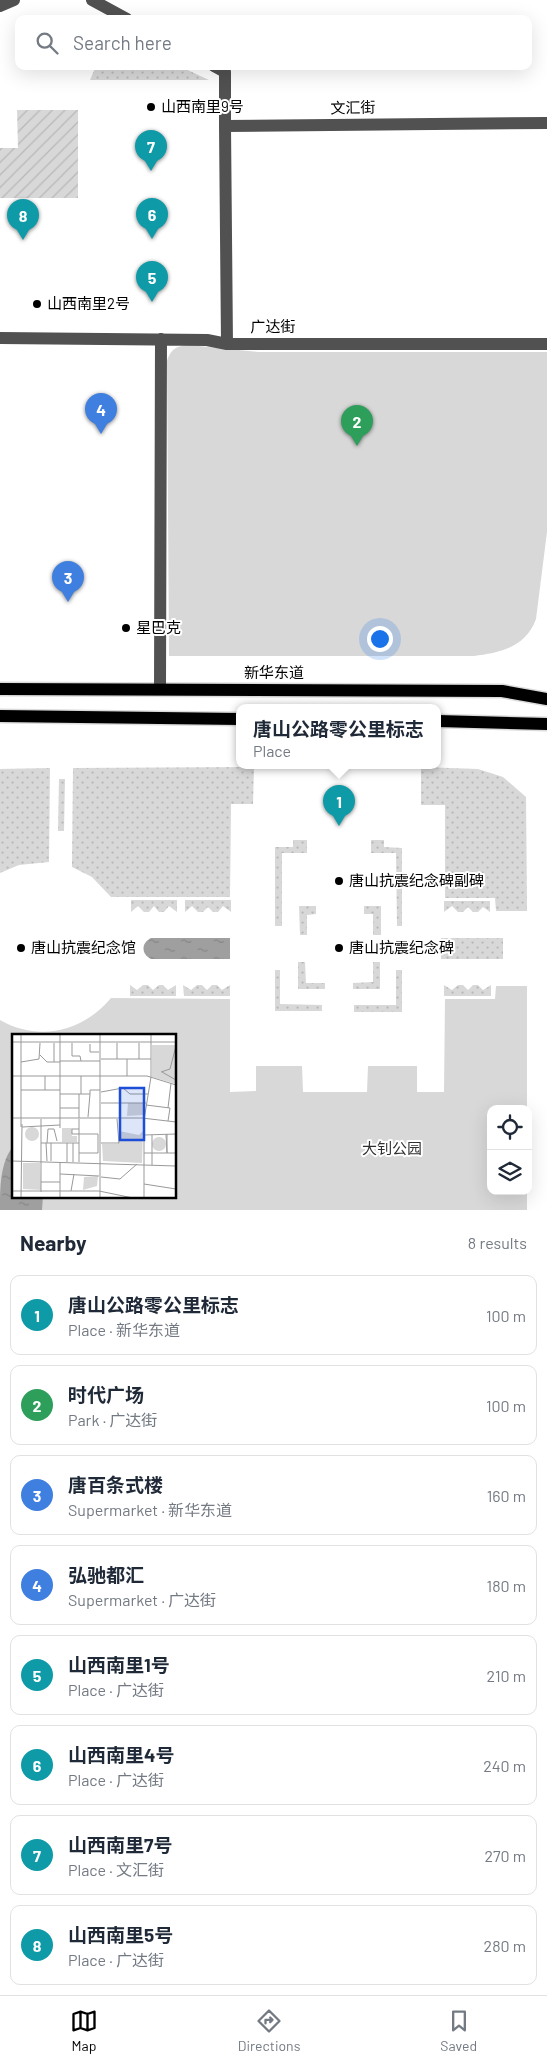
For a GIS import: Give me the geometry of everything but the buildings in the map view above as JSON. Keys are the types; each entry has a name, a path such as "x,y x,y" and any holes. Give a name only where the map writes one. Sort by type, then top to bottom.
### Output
{"main road":[{"name":"新华东道","path":"0,689 502,691 547,699"},
{"path":"0,716 236,719"},
{"path":"441,721 547,724"}],"street":[{"path":"0,6 14,0"},
{"path":"92,0 120,15"},
{"path":"221,70 225,72 227,344"},
{"name":"文汇街","path":"225,126 547,123"},
{"name":"广达街","path":"0,338 207,340 227,344 547,344"},
{"path":"160,689 161,339"}],"green space":[{"path":"94,70 188,70 209,80 90,80"},
{"path":"17,110 78,110 78,198 0,198 0,148 18,148"},
{"path":"189,345 258,352 547,352 547,532 536,619 532,629 511,647 493,653 474,656 169,656 167,361 175,349"},
{"path":"236,767 236,769 254,769 253,804 231,804 230,897 111,897 92,877 72,867 73,768"},
{"path":"50,768 49,862 19,865 0,873 0,769"},
{"path":"421,769 478,769 503,777 526,797 527,911 496,911 495,898 445,898 445,805 421,805"},
{"path":"59,779 65,779 64,831 58,831"},
{"path":"293,840 307,840 307,853 282,853 282,926 275,926 275,847 293,847"},
{"path":"371,840 384,840 384,847 402,848 402,926 397,926 396,853 371,853"},
{"path":"131,900 177,900 177,912 169,906 164,912 159,912 154,906 149,912 144,912 138,906 131,912"},
{"path":"185,900 231,900 231,912 223,906 218,912 213,912 208,907 203,912 198,912 192,906 185,912"},
{"path":"444,901 490,901 490,912 483,907 478,912 473,912 468,907 463,912 458,912 452,906 444,912"},
{"path":"299,906 316,906 316,914 307,915 307,935 300,935"},
{"path":"364,906 381,906 381,935 373,935 373,914 364,914"},
{"path":"441,938 503,938 503,959 441,959"},
{"path":"298,962 305,962 306,983 325,983 325,989 298,989"},
{"path":"373,962 380,962 380,989 353,989 353,983 373,982"},
{"path":"275,970 280,970 280,1004 322,1005 322,1011 275,1011"},
{"path":"396,970 402,970 402,1012 354,1012 354,1005 396,1005"},
{"path":"130,985 137,990 143,985 148,985 153,990 159,985 163,985 168,990 176,985 176,996 130,996"},
{"path":"183,985 191,990 197,985 202,985 207,990 212,985 217,985 222,990 230,985 230,996 184,996"},
{"path":"444,985 452,990 458,985 463,985 468,990 473,985 478,985 483,990 491,985 491,996 444,996"},
{"name":"大钊公园","path":"496,986 527,986 527,1105 487,1105 487,1195 527,1195 527,1210 0,1210 0,1020 29,1031 44,1032 74,1026 100,1010 111,998 230,999 230,1092 256,1091 256,1066 302,1066 303,1092 367,1092 368,1066 417,1066 417,1092 444,1092 445,999 495,999"}],"water":[{"path":"151,938 230,938 230,959 151,959 145,954 143,948 145,943"},
{"path":"12,1148 12,1198 43,1198 42,1210 0,1210 3,1167"}],"place":[{"name":"山西南里9号","path":"151,107"},
{"name":"山西南里7号","path":"151,171"},
{"name":"山西南里4号","path":"152,239"},
{"name":"山西南里5号","path":"23,240"},
{"name":"山西南里1号","path":"152,302"},
{"name":"山西南里2号","path":"37,304"},
{"name":"弘驰都汇","path":"101,434"},
{"name":"时代广场","path":"357,446"},
{"name":"唐百条式楼","path":"68,602"},
{"name":"星巴克","path":"126,628"},
{"name":"唐山公路零公里标志","path":"339,826"},
{"name":"唐山抗震纪念碑副碑","path":"339,881"},
{"name":"唐山抗震纪念馆","path":"21,948"},
{"name":"唐山抗震纪念碑","path":"339,948"}]}
